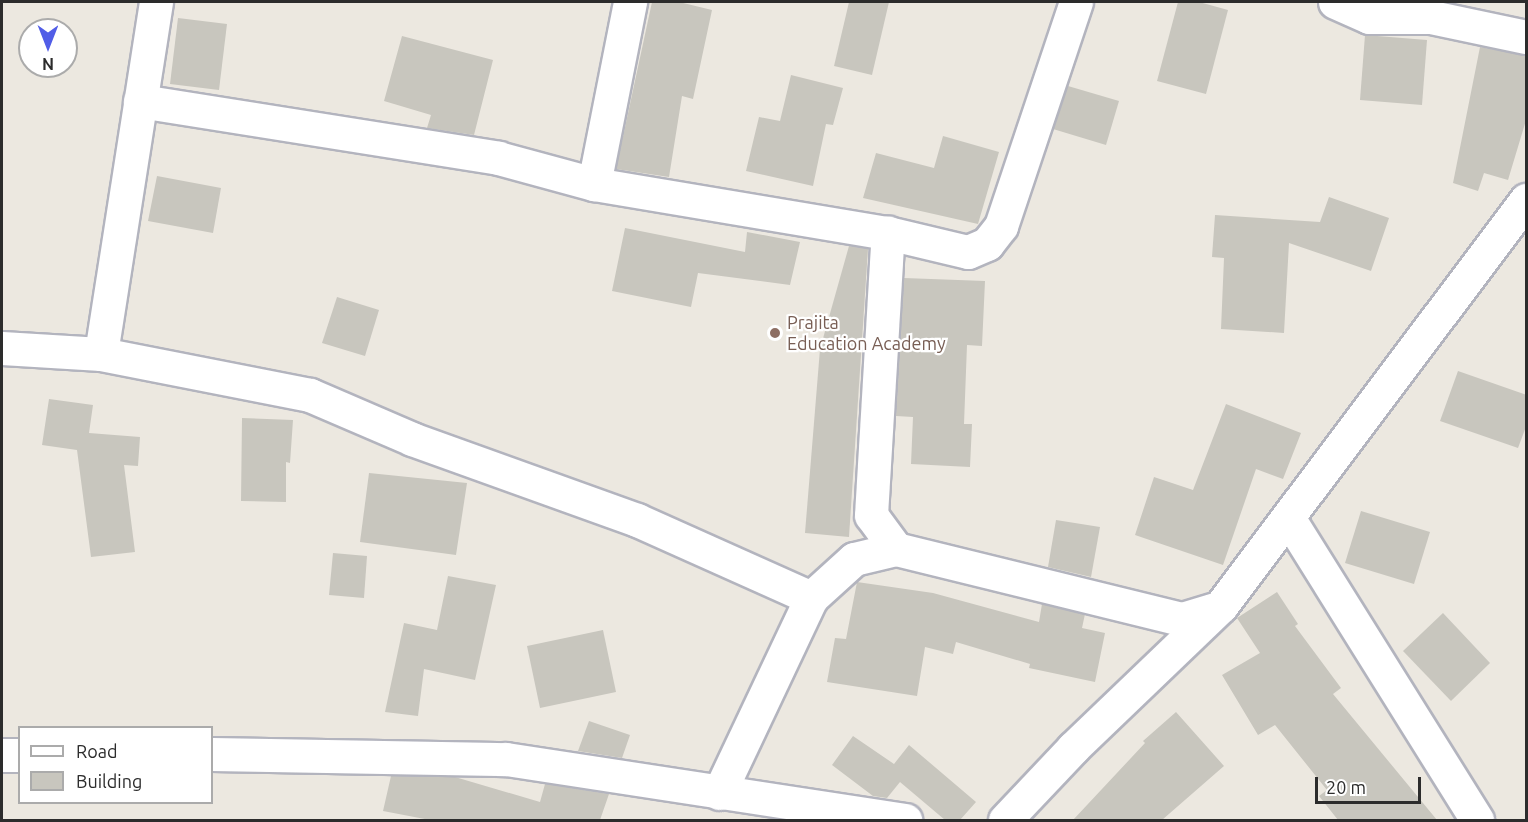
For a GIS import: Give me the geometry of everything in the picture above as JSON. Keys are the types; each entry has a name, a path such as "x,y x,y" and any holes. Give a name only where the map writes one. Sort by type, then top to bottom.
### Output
{"street":[{"path":"101,354 156,2"},
{"path":"594,184 630,2"},
{"path":"140,101 498,158 594,184 888,233 968,252 987,244 1001,226 1076,2"},
{"path":"1335,2 1369,17 1431,17 1527,37"},
{"path":"1005,820 1073,748 1221,606 1289,519 1527,200"},
{"path":"888,233 871,515 896,549"},
{"path":"2,348 101,354 310,395 412,439 637,520 811,598"},
{"path":"1289,519 1477,820"},
{"path":"719,793 811,598 854,559 896,549 1182,619 1221,606"},
{"path":"213,754 506,759 905,820"},
{"path":"2,755 18,755"}],"building":[{"path":"652,2 679,2 712,10 693,99 682,96 669,177 616,169"},
{"path":"849,2 889,2 872,75 834,66"},
{"path":"1178,2 1199,2 1228,10 1206,94 1157,81"},
{"path":"178,18 227,24 219,90 170,84"},
{"path":"1365,35 1427,40 1422,105 1360,100"},
{"path":"402,36 493,60 474,135 427,128 431,115 384,101"},
{"path":"1480,47 1527,56 1527,117 1508,180 1484,173 1478,191 1453,183"},
{"path":"791,75 843,88 833,125 826,124 813,186 746,171 759,117 780,121"},
{"path":"1068,86 1119,101 1106,145 1053,129"},
{"path":"943,136 999,152 978,224 863,198 876,153 934,168"},
{"path":"157,176 221,188 213,233 148,221"},
{"path":"1329,197 1389,218 1371,271 1289,243 1284,333 1221,329 1224,258 1212,257 1215,215 1320,222"},
{"path":"625,228 745,252 747,232 800,242 790,285 698,273 691,307 612,291"},
{"path":"849,246 868,249 849,537 805,533 820,349"},
{"path":"904,278 985,281 982,346 967,345 964,424 972,424 970,467 911,464 913,417 896,416"},
{"path":"337,297 379,310 365,356 322,343"},
{"path":"1458,371 1527,395 1527,424 1518,448 1440,421"},
{"path":"49,399 93,405 89,433 140,437 138,466 124,465 135,552 91,557 77,450 42,445"},
{"path":"1226,404 1301,433 1283,479 1256,469 1223,565 1135,535 1154,477 1193,490"},
{"path":"242,418 293,420 290,463 286,462 286,502 241,501"},
{"path":"369,473 467,483 456,555 360,542"},
{"path":"1361,511 1430,532 1414,584 1345,563"},
{"path":"1056,520 1100,527 1091,577 1048,567"},
{"path":"333,553 367,556 364,598 329,595"},
{"path":"448,576 496,585 475,680 424,669 418,716 385,712 404,623 437,630"},
{"path":"857,582 933,593 1039,622 1042,604 1085,614 1082,628 1105,633 1095,682 1029,668 1030,664 956,642 953,654 925,647 917,696 827,682 835,638 846,639"},
{"path":"1277,592 1298,624 1295,626 1341,688 1333,694 1437,820 1338,820 1319,796 1327,790 1275,725 1258,735 1222,675 1260,653 1237,618"},
{"path":"1443,613 1490,663 1451,701 1403,651"},
{"path":"603,630 616,692 540,708 527,646"},
{"path":"1176,712 1224,766 1162,820 1073,820 1145,743 1143,741"},
{"path":"589,721 630,735 622,758 578,751"},
{"path":"853,736 894,764 909,745 976,802 960,820 945,820 900,782 887,798 873,796 832,765"},
{"path":"391,776 455,777 540,802 545,784 609,794 600,820 430,820 383,811"}],"place":[{"name":"Prajita Education Academy","path":"775,333"}]}
